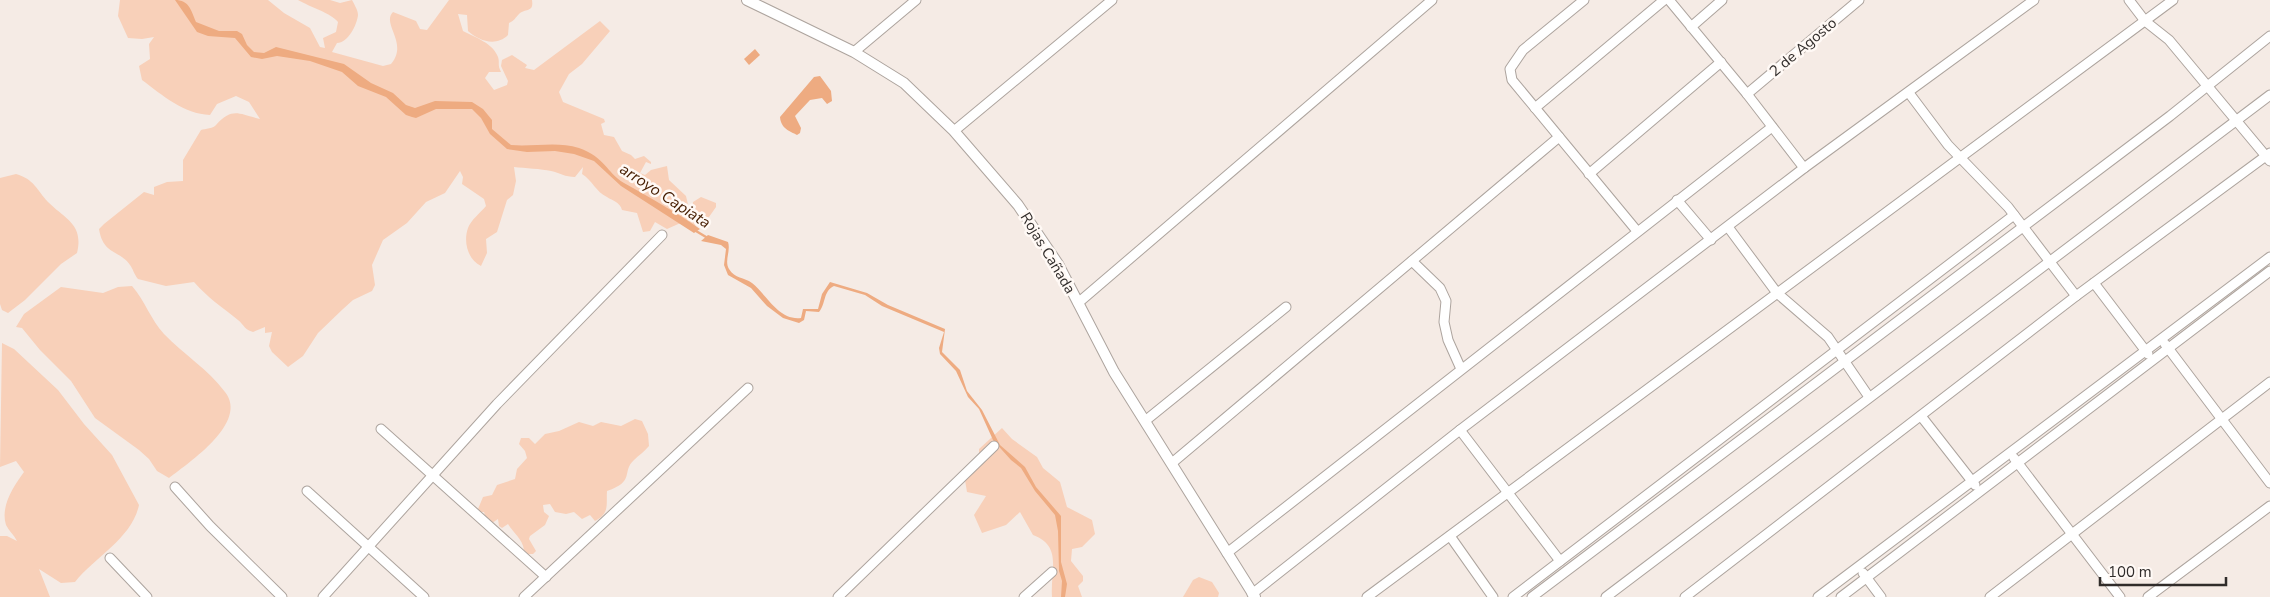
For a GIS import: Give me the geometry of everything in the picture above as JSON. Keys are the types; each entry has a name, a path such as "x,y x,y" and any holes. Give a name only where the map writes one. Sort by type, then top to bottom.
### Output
{"main road":[{"name":"Rojas Cañada","path":"747,0 854,52 904,83 954,132 1018,205 1058,264 1114,372 1254,595"}],"street":[{"path":"854,52 916,0"},
{"path":"954,132 1112,0"},
{"path":"1078,303 1432,0"},
{"path":"1584,0 1523,50 1510,69 1512,80 1636,231"},
{"path":"1535,108 1664,0"},
{"path":"1669,0 1747,94 1804,168"},
{"path":"1691,26 1722,0"},
{"name":"2 de Agosto","path":"1747,94 1858,0"},
{"path":"1254,595 1460,430 1804,168 2034,0"},
{"path":"1684,597 2076,296 2269,156 2169,40 2145,21 2128,0"},
{"path":"1367,597 2173,0"},
{"path":"1532,597 2022,227 2270,36"},
{"path":"1589,174 1721,62"},
{"path":"1909,93 1948,145 1981,176 2014,215 2076,296"},
{"path":"1606,597 2048,260 2270,94"},
{"path":"1228,553 1636,231 1772,127"},
{"path":"1172,463 1559,137"},
{"path":"1677,200 1711,240"},
{"path":"1513,597 2014,215"},
{"path":"1728,226 1777,294 1828,337 1869,397"},
{"path":"322,597 497,404 662,235"},
{"path":"1818,597 2270,257"},
{"path":"1412,261 1440,288 1446,301 1444,322 1448,340 1461,369"},
{"path":"1840,597 2270,271"},
{"path":"2094,283 2146,350 2152,361"},
{"path":"1145,421 1286,306"},
{"path":"2161,339 2270,484"},
{"path":"1990,597 2270,382"},
{"path":"524,597 748,388"},
{"path":"1921,416 1979,492"},
{"path":"381,429 546,577"},
{"path":"1460,430 1560,561"},
{"path":"838,597 994,446"},
{"path":"2010,453 2120,597"},
{"path":"175,487 210,526 282,597"},
{"path":"307,491 424,597"},
{"path":"2148,597 2270,506"},
{"path":"1450,536 1493,597"},
{"path":"110,558 147,597"},
{"path":"1858,567 1881,597"},
{"path":"1024,597 1052,572"}],"shaded area":[{"path":"120,0 268,0 284,13 310,28 320,47 325,48 323,38 336,32 338,22 325,13 298,0 330,0 340,3 352,0 358,13 356,24 348,37 337,43 332,52 383,66 391,64 396,56 396,41 390,22 393,12 416,21 420,29 427,30 449,0 532,0 531,9 522,12 509,23 508,35 503,39 493,42 482,40 472,35 468,31 467,15 458,14 463,31 488,44 496,52 501,72 489,72 485,78 494,90 507,85 508,81 501,66 502,60 512,55 527,65 525,68 534,70 600,21 610,31 582,64 569,74 559,92 563,102 604,119 605,122 601,124 604,135 614,137 622,151 635,159 644,156 651,162 651,164 646,162 640,173 645,175 651,170 667,166 669,180 686,196 689,209 692,209 693,202 701,197 716,203 716,207 709,217 693,227 685,221 667,229 655,222 650,231 643,232 637,213 622,210 618,203 603,195 582,174 583,167 575,177 547,170 514,167 516,181 513,195 507,200 497,232 486,239 487,253 481,266 470,255 466,239 469,225 486,206 484,199 462,184 463,177 460,171 445,193 426,202 407,223 383,240 372,265 375,285 372,291 353,300 343,309 318,333 303,356 288,367 272,352 269,346 272,332 265,333 265,327 253,332 248,330 194,282 166,286 138,279 126,260 108,248 101,237 99,229 144,192 154,195 154,187 167,182 183,181 183,160 201,130 213,127 222,119 236,113 260,119 249,102 236,96 217,104 210,115 200,114 174,103 142,80 139,66 150,59 149,44 154,37 142,39 128,38 118,16"},
{"path":"175,0 180,0 186,4 196,22 219,31 237,31 242,34 247,45 254,52 264,53 276,47 344,64 371,83 393,93 406,105 415,108 435,101 472,102 483,109 492,120 492,129 511,145 562,145 579,148 600,160 618,179 700,229 694,233 621,186 594,161 574,154 555,151 527,152 507,149 490,134 481,118 472,109 436,109 416,118 406,115 386,97 358,86 342,72 310,61 277,56 262,59 251,57 235,38 208,36 197,32"},
{"path":"755,49 760,55 749,65 744,59"},
{"path":"820,76 831,91 832,101 827,104 822,98 810,100 795,116 801,128 800,133 797,135 784,127 780,117 814,77"},
{"path":"16,174 35,185 48,202 72,223 78,235 78,243 77,253 61,264 25,300 8,313 2,310 0,304 0,178"},
{"path":"708,235 728,242 727,263 731,272 752,283 774,306 793,318 801,318 803,309 818,309 822,294 830,282 867,293 888,305 945,329 942,352 960,370 967,391 982,410 1000,445 1025,467 1036,487 1061,516 1061,562 1067,584 1065,597 1061,597 1062,581 1059,571 1058,531 1055,515 1035,491 1021,468 993,440 979,409 968,397 956,371 940,354 939,348 944,332 882,306 865,295 834,286 826,294 819,312 806,311 804,320 799,323 783,318 767,306 751,288 728,275 724,265 726,249 721,245 701,241"},
{"path":"132,286 159,329 218,384 225,392 230,404 229,416 214,440 169,478 157,471 149,459 139,450 95,418 71,381 40,350 22,328 16,327 24,314 61,287 103,293 118,287"},
{"path":"2,343 14,349 58,390 84,424 112,455 139,505 135,517 121,537 75,582 61,583 39,569 50,597 0,597 0,536 7,536 17,541 6,525 6,504 24,472 16,461 0,467"},
{"path":"635,419 642,421 648,434 649,446 630,464 622,484 607,491 605,512 595,521 590,515 582,519 574,512 566,514 555,512 550,504 543,505 544,512 549,516 545,525 530,536 529,539 536,551 533,554 528,554 524,550 520,539 508,524 502,528 499,526 498,519 492,523 487,522 484,512 479,512 478,509 483,497 492,495 497,485 515,479 517,469 527,458 525,451 519,444 521,438 529,438 535,444 545,434 559,431 579,422 593,426 601,422 621,426"},
{"path":"1002,428 1012,439 1037,457 1043,468 1060,482 1067,507 1092,520 1095,534 1082,547 1072,549 1071,561 1083,576 1083,581 1078,586 1082,597 1052,597 1052,553 1042,540 1033,535 1020,512 1006,525 982,533 974,515 986,496 967,492 964,474 979,458 979,449"},
{"path":"1199,577 1212,582 1219,593 1218,597 1183,597 1193,580"}],"waterway":[{"name":"arroyo Capiata","path":"696,231 706,237"}]}
